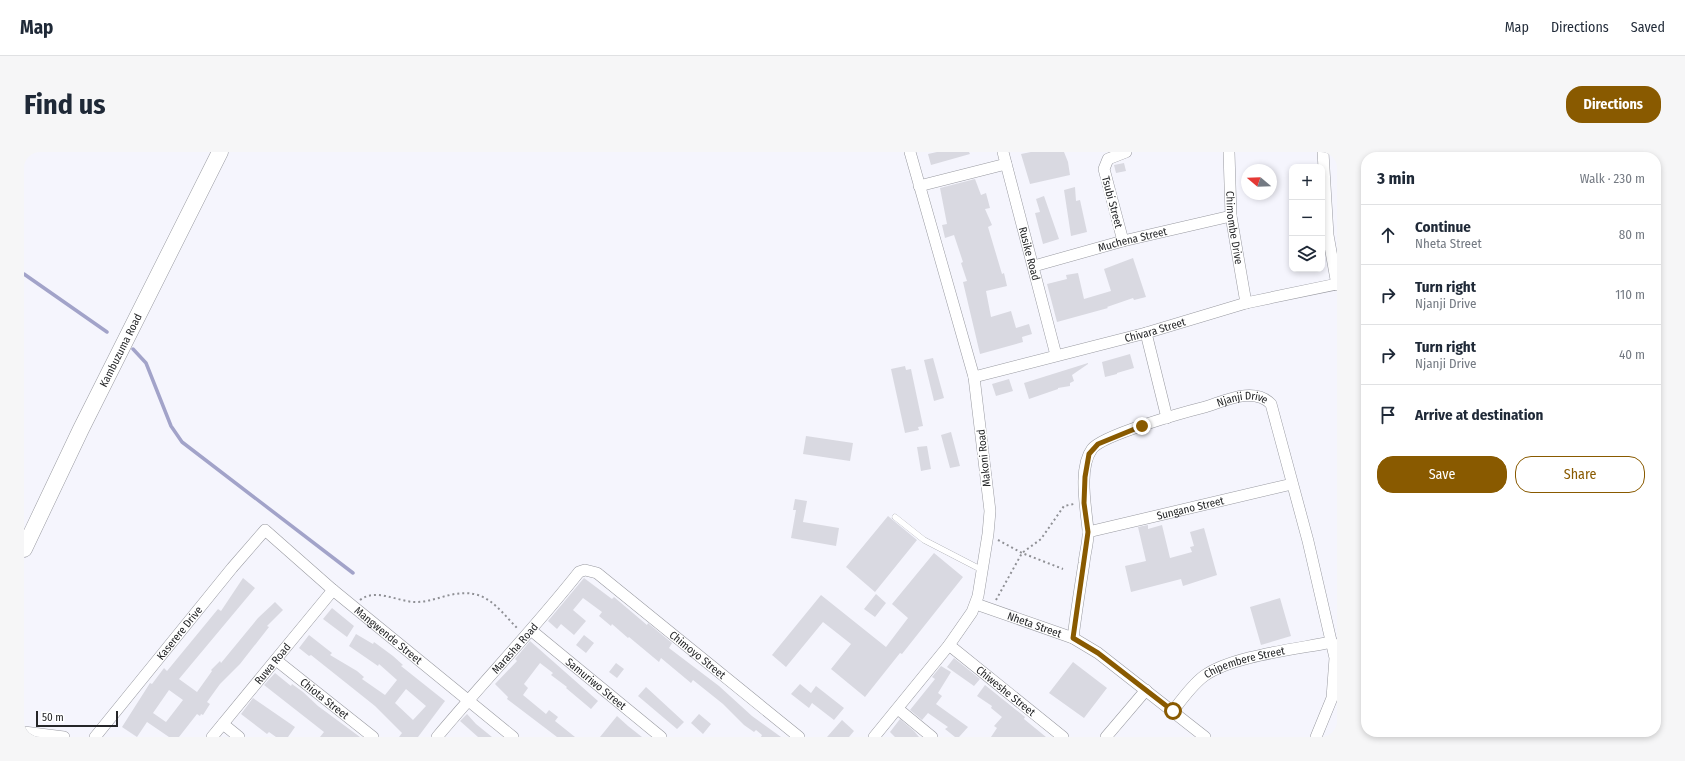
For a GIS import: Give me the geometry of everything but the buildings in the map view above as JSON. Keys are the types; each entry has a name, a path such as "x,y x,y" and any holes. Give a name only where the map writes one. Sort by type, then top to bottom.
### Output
{"main road":[{"name":"Kambuzuma Road","path":"24,549 81,429 220,152"}],"street":[{"name":"Makoni Road","path":"874,737 949,645 976,604 988,534 990,511 974,377 910,152"},
{"name":"Rusike Road","path":"1003,152 1056,355"},
{"name":"Tsubi Street","path":"1123,241 1104,169 1108,159 1126,152"},
{"name":"Chimombe Drive","path":"1229,152 1231,216 1246,302"},
{"path":"1323,152 1331,208 1328,235 1337,284"},
{"path":"919,186 1006,164"},
{"name":"Muchena Street","path":"1034,266 1123,241 1231,216"},
{"name":"Chivara Street","path":"974,377 1146,333 1246,302 1337,284"},
{"path":"1146,333 1167,418"},
{"name":"Njanji Drive","path":"1073,638 1088,532 1084,503 1086,464 1092,448 1106,440 1167,418 1242,396 1260,396 1271,404 1308,541 1336,658 1332,698 1316,737"},
{"name":"Sungano Street","path":"1088,532 1292,484"},
{"name":"Mangwende Street","path":"265,530 333,590 513,737"},
{"name":"Kaserere Drive","path":"101,735 232,568 265,530"},
{"name":"Marasha Road","path":"437,737 468,699 529,634 579,572 591,570 597,573"},
{"name":"Chimoyo Street","path":"597,573 799,737"},
{"name":"Ruwa Road","path":"212,737 333,590"},
{"name":"Nheta Street","path":"976,604 1073,638 1098,653 1205,737"},
{"name":"Samuriwo Street","path":"529,634 661,737"},
{"name":"Chipembere Street","path":"1173,711 1196,683 1221,667 1238,661 1332,642"},
{"name":"Chiweshe Street","path":"949,645 1063,737"},
{"name":"Chiota Street","path":"276,660 373,737"},
{"path":"1106,737 1146,690"},
{"path":"898,709 932,737"},
{"path":"223,724 239,737"},
{"path":"24,732 64,737"}],"lane":[{"path":"895,517 924,540 982,570"}],"path":[{"path":"990,610 1022,553 1041,539 1064,506 1084,503"},
{"path":"988,534 1022,553 1063,569"},
{"path":"353,605 368,596 388,595 418,602 448,595 477,595 492,603 529,634"}],"waterway":[{"path":"24,274 107,332"},
{"path":"133,349 146,363 171,426 182,442 353,573"}],"route":[{"path":"1142,426 1098,444 1092,448 1089,454 1086,464 1084,503 1088,532 1073,638 1098,653 1173,711"}]}
